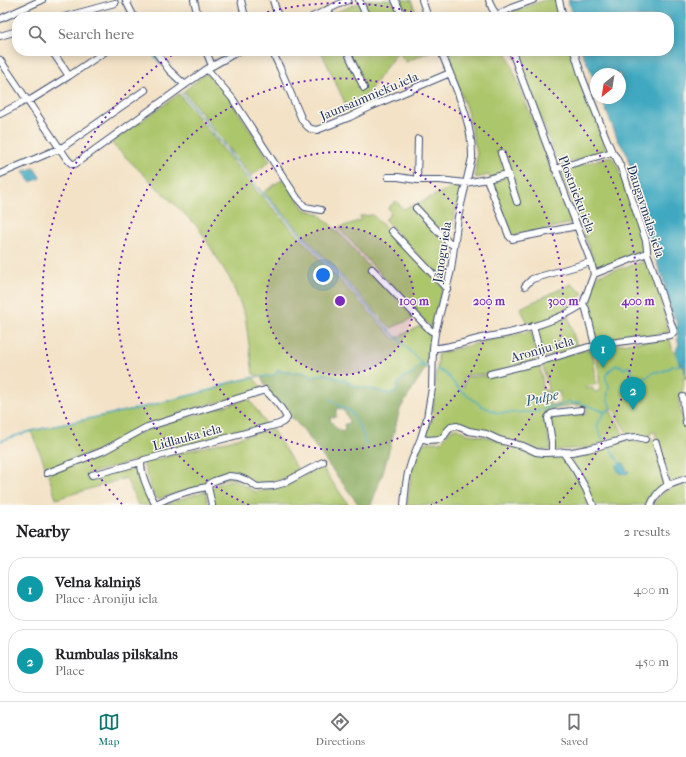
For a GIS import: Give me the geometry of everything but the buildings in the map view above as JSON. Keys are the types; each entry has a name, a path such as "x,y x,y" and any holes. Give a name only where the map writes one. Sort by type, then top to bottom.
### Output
{"street":[{"path":"14,12 39,0"},
{"path":"127,0 132,12"},
{"path":"194,0 197,12"},
{"path":"241,0 244,12"},
{"path":"272,0 276,12"},
{"path":"323,12 348,0"},
{"path":"359,0 365,12"},
{"path":"395,0 401,12"},
{"path":"422,0 426,12"},
{"path":"489,0 495,12"},
{"path":"504,12 532,0"},
{"path":"558,0 562,12"},
{"path":"80,12 115,3"},
{"path":"0,19 12,13"},
{"path":"0,36 12,32"},
{"path":"55,56 69,76"},
{"path":"0,114 27,100 32,99 99,56"},
{"path":"159,56 169,70 185,85"},
{"path":"207,56 210,68 232,98 296,198 305,208 321,210"},
{"path":"0,60 3,70 27,100 67,159 72,164 76,164 185,85 230,56"},
{"name":"Jaunsaimnieku iela","path":"274,56 302,120 311,129 317,130 450,73"},
{"path":"349,56 364,88"},
{"name":"Jāņogu iela","path":"404,505 408,473 427,418 432,393 433,348 435,334 451,270 458,217 472,158 470,133 465,112 444,56"},
{"name":"Plostnieku iela","path":"514,56 591,262 594,274"},
{"name":"Daugavmalas iela","path":"576,56 582,77 612,152 623,172 632,196 646,241 647,253 673,329 673,333 671,335"},
{"path":"0,174 60,149 145,90"},
{"path":"417,180 418,139"},
{"path":"556,169 612,152"},
{"path":"501,153 517,202"},
{"path":"388,178 398,177 417,180 440,180 465,183 487,180 508,174"},
{"path":"487,180 509,236 512,239 577,226"},
{"path":"416,208 449,243 454,245"},
{"path":"392,231 447,289"},
{"path":"433,348 442,348 482,338 508,334 562,317 583,304 594,274 647,253"},
{"path":"525,286 532,279 591,262"},
{"path":"372,268 435,334"},
{"path":"583,304 586,309 595,345"},
{"path":"533,326 542,361"},
{"name":"Aroniju iela","path":"490,374 542,361 595,345 671,335"},
{"name":"Lidlauka iela","path":"47,472 103,451 147,427 265,390 287,418 279,424 92,475"},
{"path":"682,397 686,423"},
{"path":"552,452 549,416 554,413 581,410"},
{"path":"421,438 427,440 441,439 451,426 457,426 469,431 486,434 499,440 523,446 536,452 544,453 588,449 627,438 638,437 645,439"},
{"path":"656,443 668,486"},
{"path":"563,452 576,471 593,505"},
{"path":"141,462 145,483 155,505 163,500 200,488 208,487 210,483 229,476 238,477 257,487 273,486 284,483 322,462"},
{"path":"651,505 660,489 686,479"},
{"path":"208,487 212,505"}],"green space":[{"path":"365,0 411,0 416,12 337,12"},
{"path":"545,0 556,0 560,12 511,12"},
{"path":"323,56 394,56 365,97 368,105 350,114"},
{"path":"402,56 420,56 406,62"},
{"path":"448,56 508,56 572,223 513,236 508,235 489,175 476,178 475,175 477,153 467,111"},
{"path":"517,56 574,56 605,147 608,151 559,165"},
{"path":"206,73 230,99 270,161 251,176 184,91"},
{"path":"179,94 255,189 394,339 422,325 431,335 426,367 420,365 416,368 413,374 405,376 398,385 396,392 388,393 359,387 347,382 344,379 340,379 325,373 313,378 301,372 276,372 275,375 261,377 253,374 245,315 230,279 198,227 111,143"},
{"path":"611,156 617,165 646,250 597,270 561,171"},
{"path":"283,179 304,209 319,214 343,237 414,318 391,328 378,315 264,192"},
{"path":"457,184 462,188 454,215 449,242 414,205"},
{"path":"396,201 403,209 412,205 450,248 444,282 385,220 391,213 388,208"},
{"path":"373,215 443,287 432,329 339,228 361,220 360,216"},
{"path":"650,260 663,299 668,333 597,342 587,299 598,275"},
{"path":"571,284 583,293 575,303 565,312 529,325 520,308"},
{"path":"568,316 577,347 543,358 535,329"},
{"path":"531,331 538,360 485,374 464,375 462,384 464,387 466,377 486,376 487,378 539,363 543,390 546,390 550,405 560,404 560,392 549,394 542,362 590,349 593,350 596,384 585,387 587,389 592,388 595,392 599,391 600,388 596,347 669,338 673,351 676,352 680,364 684,366 686,378 683,378 684,384 679,403 686,432 686,476 670,483 655,432 650,433 650,436 642,437 641,434 628,435 614,410 611,408 610,410 624,436 586,448 556,450 553,446 549,418 587,414 587,408 578,405 570,405 548,411 544,414 551,450 537,450 456,424 439,438 426,438 425,435 432,419 438,354"},
{"path":"420,365 426,367 400,409 383,473 371,505 359,505 305,432 270,393 261,377 275,375 278,369 289,373 307,374 313,378 318,375 325,374 339,379 344,379 357,387 369,388 391,394 396,392 397,385 405,376 413,374 416,368","holes":["339,408 345,412 349,420 348,424 344,424 345,429 343,432 337,429 330,420 331,417 336,417 336,410"]},
{"path":"253,377 262,390 193,409 141,428 113,444 47,470 31,431 144,407 215,389 228,383"},
{"path":"249,399 266,424 88,474 89,477 138,465 151,499 151,505 138,505 126,478 56,499 48,474 151,428"},
{"path":"456,428 468,434 487,437 525,449 541,456 562,455 584,489 589,505 407,505 412,469 422,444 428,442 441,442 449,432"},
{"path":"272,429 300,473 270,483 257,484 246,477 211,480 203,486 157,499 151,489 143,463"},
{"path":"654,439 664,485 652,493 647,500 647,505 595,505 567,454 629,440 636,440 638,443"},
{"path":"322,467 348,504 347,505 214,505 211,488 222,482 235,480 255,492 277,488"},
{"path":"686,482 686,505 654,505 659,496 667,490"},
{"path":"206,491 208,505 163,505 168,503"}],"water":[{"path":"568,0 686,0 686,378 684,366 680,365 676,355 679,344 676,329 678,324 666,296 663,277 655,259 653,245 647,231 640,205 637,186 627,154 618,140 603,104 626,104 626,68 590,69 584,56 674,56 674,12 571,12"},
{"path":"34,168 40,177 39,179 30,182 23,171"},
{"path":"620,463 624,463 626,470 629,471 628,473 622,474 619,472 616,466"}],"waterway":[{"path":"122,0 128,12"},
{"path":"154,56 162,65"},
{"path":"168,73 176,83"},
{"path":"182,93 256,186 388,329 426,367 428,367"},
{"path":"261,377 275,375 278,369 285,372 303,372 313,378 317,375 325,374 344,379 357,387 369,388 391,394 396,392 397,385 405,376 413,374 416,368 420,365 424,366"},
{"name":"Pulpe","path":"437,369 446,374 460,390 482,406 498,413 535,412 550,407 561,406 568,401 573,404 578,402 605,412 609,410 611,406 608,400 609,385 606,380 606,375 616,365 620,365 624,369 630,367 632,369 631,372 637,379 642,379 654,372 664,371 673,366 680,365"},
{"path":"0,441 31,431 144,407 215,389 228,383 257,377"},
{"path":"330,399 351,412 364,437 366,446"},
{"path":"604,440 597,426 605,412"},
{"path":"610,446 620,463"}],"place":[{"name":"Velna kalniņš","path":"603,368"},
{"name":"Rumbulas pilskalns","path":"633,410"}]}
